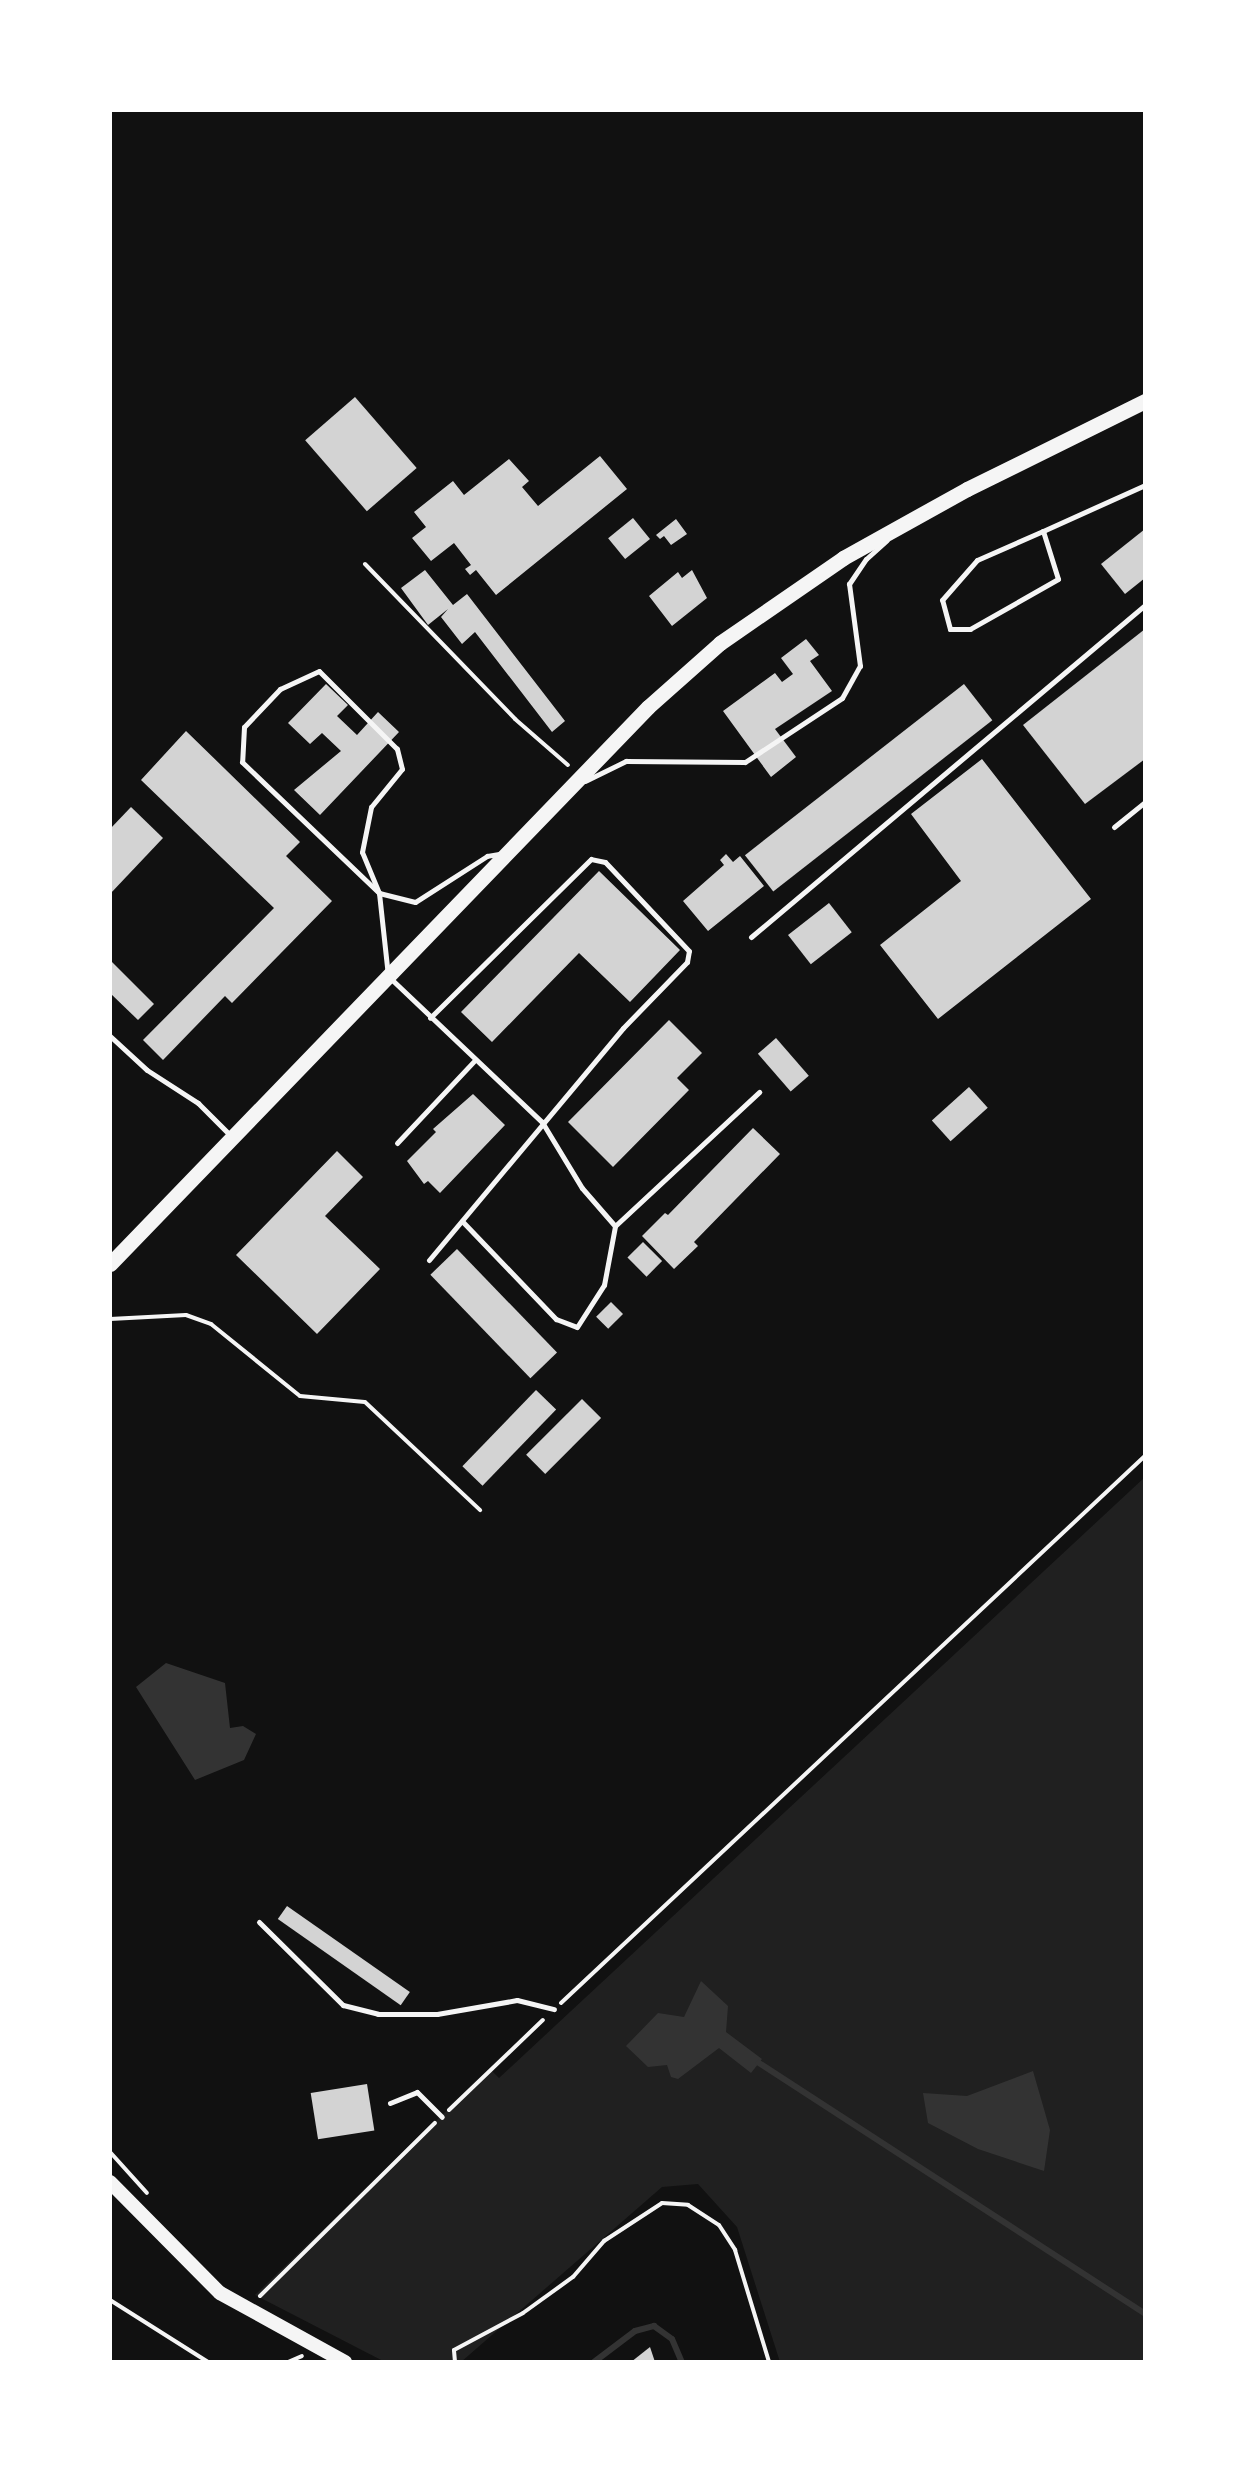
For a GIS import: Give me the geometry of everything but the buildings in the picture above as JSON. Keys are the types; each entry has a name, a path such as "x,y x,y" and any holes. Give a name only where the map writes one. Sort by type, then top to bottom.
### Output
{"main road":[{"path":"110,1264 576,780 648,707 720,643 798,585 912,519 1145,402"},
{"path":"110,2182 194,2269 250,2313 345,2362"}],"lane":[{"path":"1042,531 1058,578 970,629 950,629 942,600 977,560 1145,485"},
{"path":"576,780 597,778 626,760 745,762 842,698 860,666 850,584 866,559 912,519"},
{"path":"751,937 1145,605"},
{"path":"506,852 487,856 415,902 379,893 242,762 244,727 280,689 319,671 397,749 402,768 372,807 362,852 379,893 388,976 474,1062 542,1122 582,1188 615,1226"},
{"path":"1114,827 1145,802"},
{"path":"429,1260 542,1122 690,955 605,862 596,857 586,862 430,1018"},
{"path":"110,1036 147,1070 198,1103 232,1136"},
{"path":"397,1143 474,1062"},
{"path":"462,1221 556,1319 577,1328 604,1285 615,1226 760,1092"},
{"path":"258,1922 343,2004 378,2014 437,2014 517,2000 554,2009"},
{"path":"390,2103 417,2092 442,2116"}],"path":[{"path":"365,564 576,780"},
{"path":"110,1318 186,1315 210,1324 300,1396 365,1402 480,1510"},
{"path":"250,2313 266,2286 442,2116 1145,1456"},
{"path":"455,2362 454,2350 522,2313 572,2277 604,2241 662,2203 688,2205 718,2225 735,2250 769,2362"},
{"path":"110,2300 208,2362"}],"shaded area":[{"path":"1145,1477 1145,2362 780,2362 737,2227 698,2184 662,2187 461,2362 385,2362 255,2295 490,2069 499,2078"},
{"path":"166,1663 225,1683 230,1728 243,1726 256,1734 244,1760 195,1780 136,1687"},
{"path":"701,1981 728,2006 726,2032 762,2059 751,2073 719,2048 678,2079 671,2077 667,2065 648,2067 626,2046 658,2013 684,2017"},
{"path":"1033,2071 1050,2130 1044,2171 978,2149 928,2123 923,2093 967,2096"}],"waterway":[{"path":"759,2063 1145,2314"},
{"path":"594,2362 635,2331 654,2326 672,2339 682,2362"}]}
